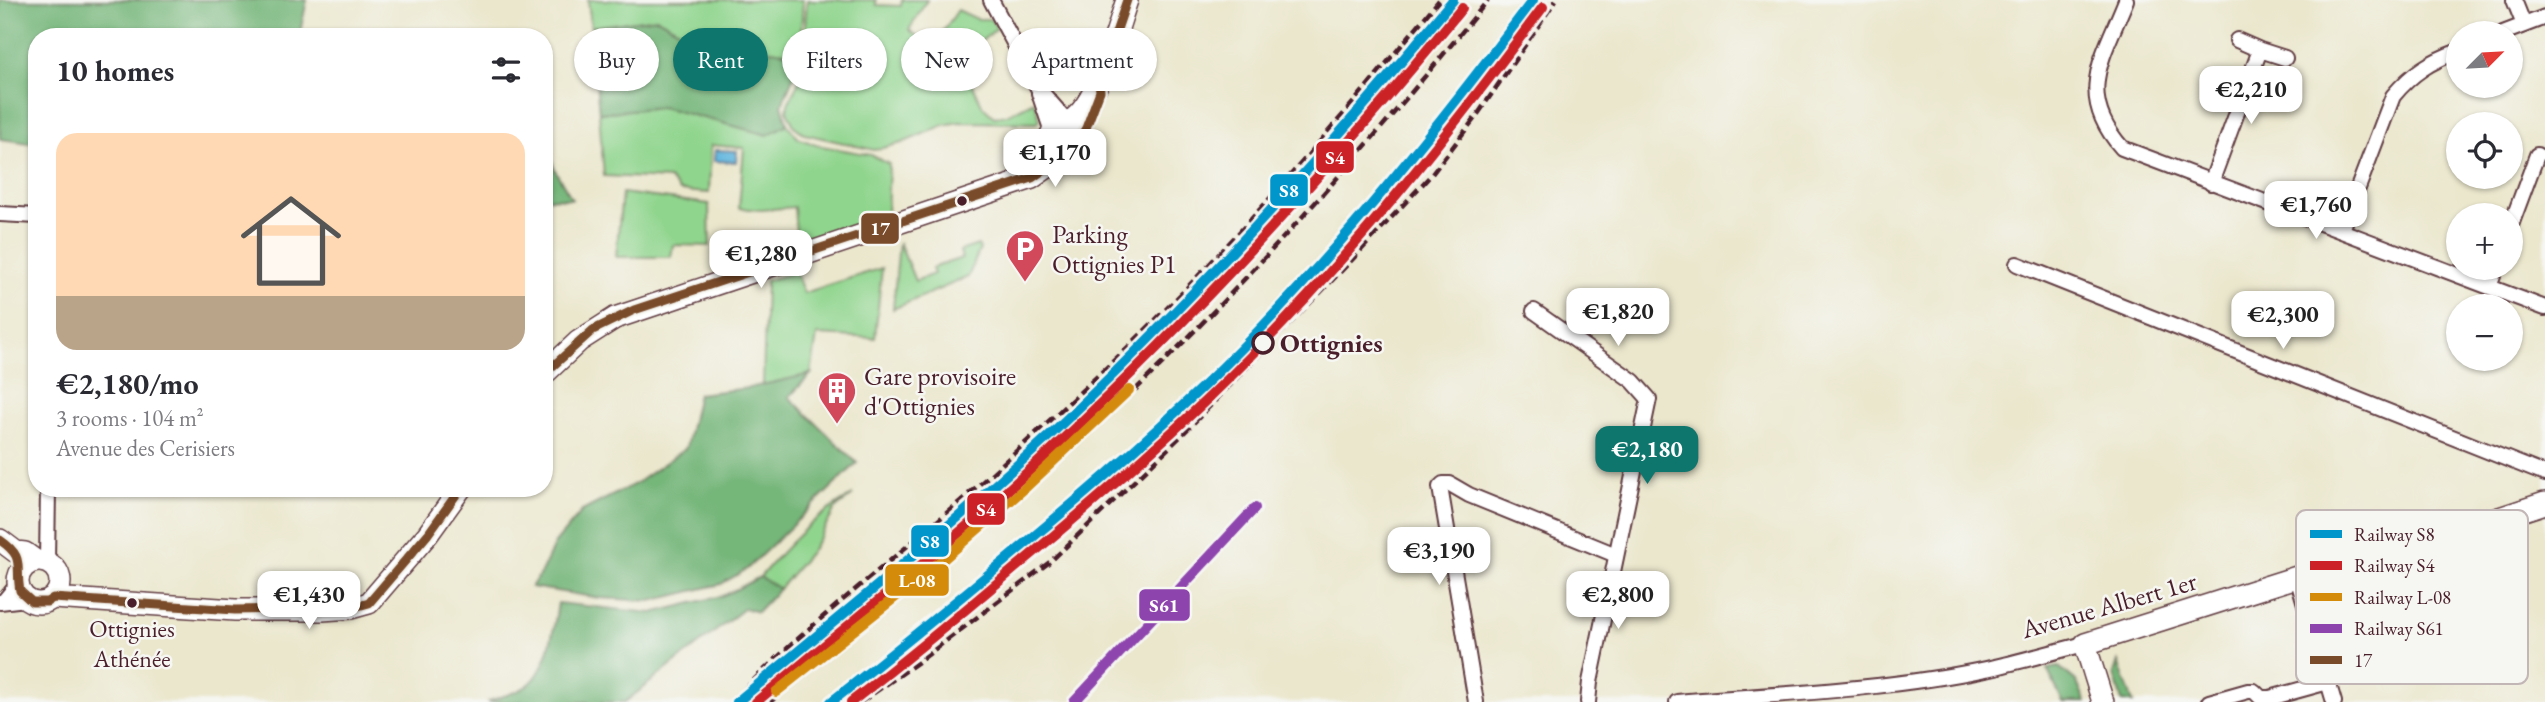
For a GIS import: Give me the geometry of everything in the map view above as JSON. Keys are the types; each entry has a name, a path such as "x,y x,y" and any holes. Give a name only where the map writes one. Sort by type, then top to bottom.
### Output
{"street":[{"path":"1064,132 1086,107 1099,82 1127,0"},
{"path":"2126,0 2095,82 2095,95 2102,120 2122,148 2545,308"},
{"path":"2514,0 2523,21"},
{"path":"553,366 593,330 634,310 1009,187 1040,174 1062,157 1064,132 992,1"},
{"path":"2524,24 2545,17"},
{"path":"2237,40 2285,58"},
{"path":"2211,183 2260,50"},
{"path":"2342,230 2393,96 2424,66 2446,57"},
{"path":"2519,203 2537,155"},
{"path":"0,214 28,216"},
{"path":"2017,264 2540,472 2545,489"},
{"path":"2489,287 2492,280"},
{"path":"1534,311 1633,381 1647,394 1649,405 1616,555 1588,702"},
{"path":"1476,702 1440,487 1450,484 1469,495 1616,555"},
{"path":"2,601 28,568 46,497"},
{"path":"28,568 39,603 53,598 247,610 351,608 369,603 428,534 455,497"},
{"name":"Avenue Albert 1er","path":"2524,510 2545,503"},
{"path":"28,568 71,584 82,599"},
{"name":"Avenue Albert 1er","path":"1677,702 1741,700 1986,669 2085,644 2296,577"},
{"path":"2085,644 2103,702"},
{"path":"2209,702 2248,691 2254,691 2261,698 2270,698 2321,684"},
{"path":"2329,684 2334,702"}],"green space":[{"path":"0,0 307,0 301,28 28,28 28,143 0,139"},
{"path":"588,0 803,0 801,28 782,28 782,52 768,50 768,28 675,28 657,18 591,27"},
{"path":"807,0 876,0 876,5 901,6 902,0 927,0 910,28 901,28 901,91 975,91 983,107 994,117 1007,115 1034,101 1040,120 1036,123 959,122 944,125 902,143 874,150 805,134 794,126 787,111 794,91 887,91 887,28 805,28"},
{"path":"958,10 977,19 990,19 997,28 993,31 993,28 945,28"},
{"path":"657,18 675,28 673,28 673,91 768,91 768,50 782,52 782,91 787,91 782,104 787,124 768,135 662,107 599,113 597,91 659,91 659,28 591,27"},
{"path":"662,107 767,135 787,124 798,138 816,145 871,155 889,164 887,216 797,245 794,207 761,210 739,208 744,148 711,145 709,193 680,191 669,179 604,176 599,113"},
{"path":"1038,143 1018,169 1010,147"},
{"path":"553,164 556,172 572,199 553,198"},
{"path":"622,193 709,204 710,246 673,245 671,257 616,257"},
{"path":"899,242 915,281 934,274 932,268 962,258 960,251 978,245 980,249 968,277 893,309"},
{"path":"882,268 875,338 817,335 811,374 763,385 766,281 795,272 804,293"},
{"path":"811,374 789,397 857,463 747,569 721,584 651,601 599,598 531,587 555,543 582,511 635,484 686,448 698,394 749,388"},
{"path":"853,495 836,508 812,550 779,589 760,577 802,532"},
{"path":"760,577 779,589 757,612 745,608 625,702 487,702 519,690 535,678 546,658 558,603 652,613 725,595"},
{"path":"2118,662 2133,702 2122,702 2114,674"},
{"path":"2059,667 2076,681 2086,702 2063,702 2047,669"}],"water":[{"path":"715,150 737,151 736,162 714,161"}],"railway":[{"path":"732,702 804,634 951,510 1138,337 1271,197 1439,0"},
{"path":"770,702 954,554 1043,477 1129,396 1315,203 1403,103 1488,0"},
{"path":"861,702 1051,561 1177,440 1432,174 1478,114 1556,0"}],"rail line":[{"name":"S8","path":"737,702 974,503 1104,383 1259,223 1453,0"},
{"name":"S8","path":"831,702 1077,500 1215,375 1319,266 1356,223 1533,0"},
{"name":"S4","path":"851,702 1104,493 1163,441 1247,360 1326,276 1401,189 1543,7"},
{"name":"S4","path":"756,702 987,508 1061,441 1167,338 1269,231 1367,121 1462,8"},
{"name":"L-08","path":"776,692 946,557 1025,488 1129,390"},
{"name":"S61","path":"1074,702 1255,508"}],"transit line":[{"name":"17","path":"553,366 593,330 634,310 1032,178 1062,157 1067,149 1076,145 1086,128 1127,0"},
{"name":"17","path":"0,540 16,557 20,591 32,602 47,602 53,598 235,610 351,608 369,603 428,534 455,497"}],"place":[{"name":"Parking Ottignies P1","path":"1025,283"},
{"name":"Ottignies","path":"1263,343"},
{"name":"Gare provisoire d'Ottignies","path":"837,425"},
{"name":"Ottignies Athénée","path":"132,603"}]}
